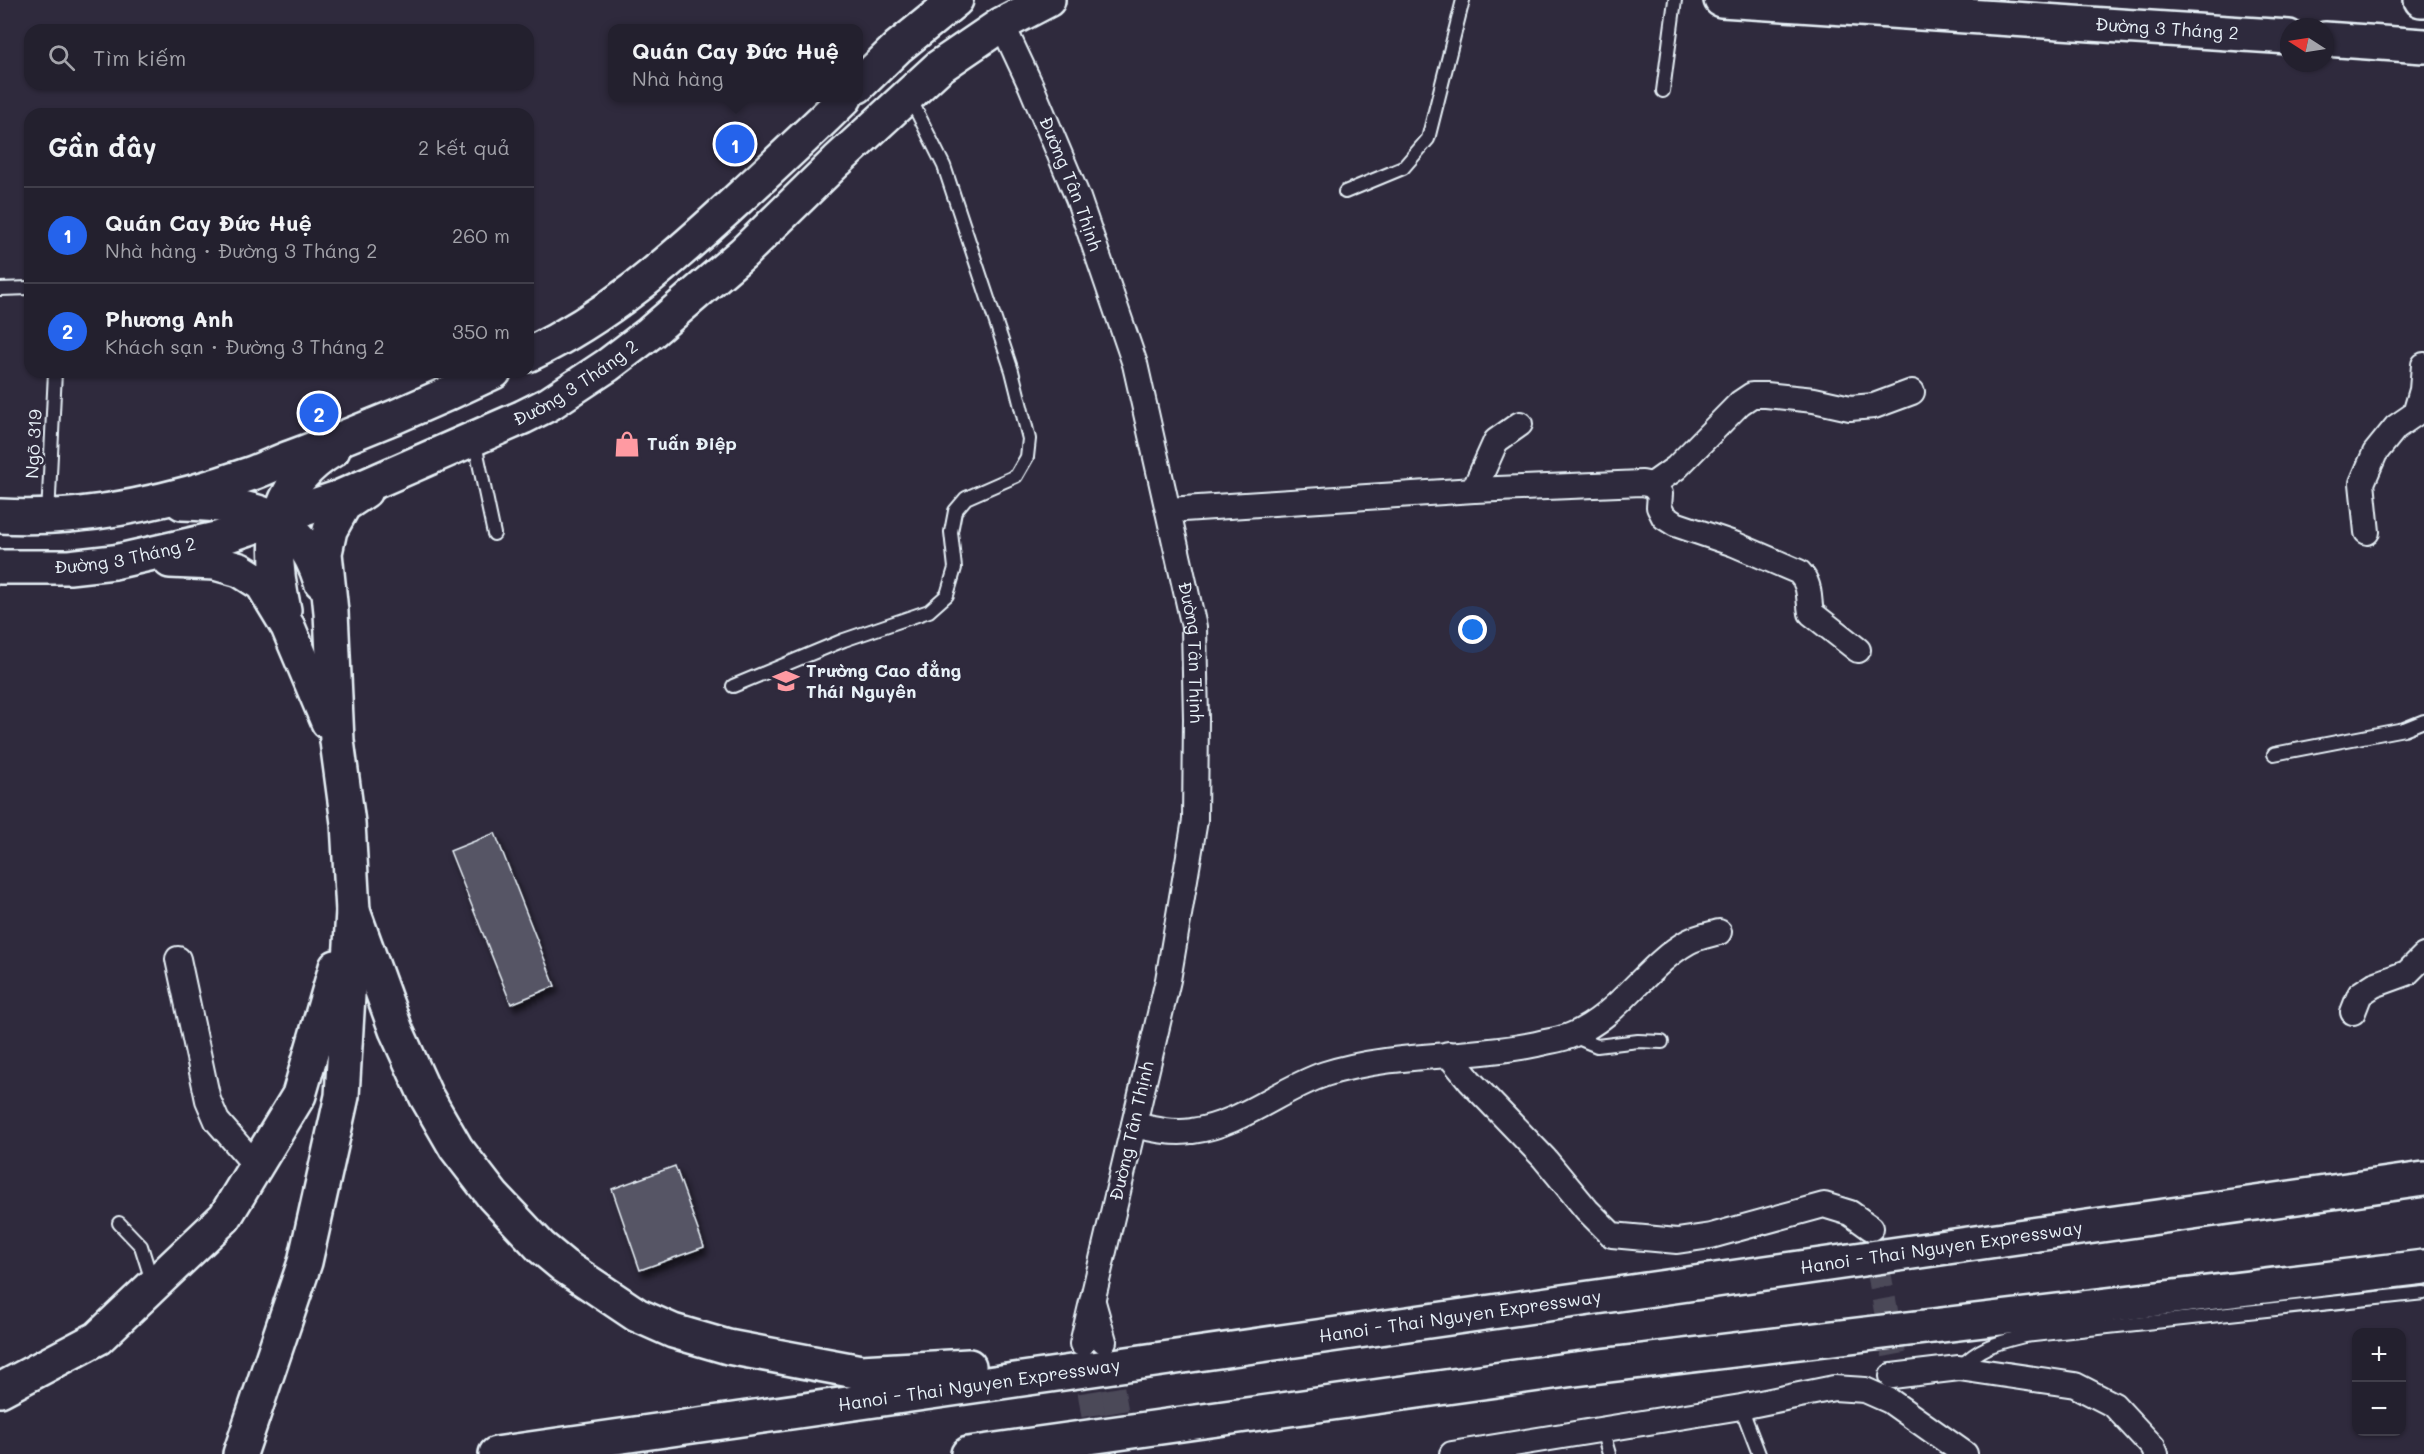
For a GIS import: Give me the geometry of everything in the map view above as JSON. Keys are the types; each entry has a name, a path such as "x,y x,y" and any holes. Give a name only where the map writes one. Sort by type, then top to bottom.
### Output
{"highway":[{"path":"863,81 898,47 956,0"},
{"name":"Đường 3 Tháng 2","path":"0,567 69,567 114,561 220,538 340,497 549,404 608,365 650,333 743,253 908,93 939,67 1002,24 1048,0"},
{"name":"Đường 3 Tháng 2","path":"1721,0 2280,36"},
{"path":"2334,40 2424,46"},
{"path":"534,352 563,337 630,294 704,231 841,102"},
{"path":"0,516 48,517 113,511 207,489 252,474 431,403 482,378"},
{"path":"288,627 278,583 278,519 285,498 301,477 325,455 371,427"},
{"path":"240,1454 305,1262 342,1096 353,910 348,823 336,741 331,612 325,553 330,530 344,505 388,476"},
{"path":"150,502 245,508 278,519 307,546 316,563 331,612"},
{"path":"114,561 182,560 215,563 240,570 262,584 288,627 336,741"},
{"path":"0,1390 98,1338 225,1217 299,1095 353,910"},
{"path":"353,910 396,1030 426,1096 462,1157 493,1196 541,1247 564,1266 636,1315 673,1331 729,1347 861,1372 970,1366 1260,1325 1559,1304"},
{"name":"Hanoi - Thai Nguyen Expressway","path":"496,1454 2424,1179"},
{"path":"968,1454 1567,1370 2424,1267"}],"street":[{"name":"Đường Tân Thịnh","path":"1002,24 1032,86 1078,198 1135,364 1194,627 1195,820 1168,980 1093,1300 1093,1343"},
{"path":"2367,532 2362,483 2375,453 2396,427 2415,414 2422,390 2424,365"},
{"path":"1168,510 1474,490 1652,484 1677,468 1740,403 1752,395 1814,400 1850,408 1874,406 1912,392"},
{"path":"1474,490 1496,441 1520,424"},
{"path":"1652,484 1660,494 1659,507 1664,517 1675,524 1734,544 1799,572 1809,588 1810,613 1858,650"},
{"path":"1134,1125 1158,1130 1192,1131 1229,1121 1281,1093 1326,1074 1375,1063 1516,1048 1572,1035 1601,1018 1663,959 1690,941 1719,932"},
{"path":"2353,1012 2360,994 2374,985 2407,973 2424,956"},
{"path":"178,959 208,1100 218,1121 256,1166"},
{"path":"1448,1054 1470,1081 1544,1158 1587,1210 1612,1235 1677,1241 1711,1236 1824,1205 1850,1213 1871,1228"},
{"path":"1890,1401 1893,1366 1959,1368 2075,1385 2114,1405 2153,1447 2156,1454"},
{"path":"1452,1454 1741,1407 1834,1388 1865,1390 1890,1401 1965,1454"}],"lane":[{"path":"1345,192 1403,168 1428,139 1463,0"},
{"path":"1663,91 1675,0"},
{"path":"733,686 844,640 929,611 948,595 955,568 951,532 955,511 966,498 1016,476 1027,457 1029,439 1012,371 944,166 908,93"},
{"path":"0,289 24,288"},
{"name":"Ngõ 319","path":"48,517 55,378"},
{"path":"474,439 494,534"},
{"path":"2274,754 2404,729 2424,721"},
{"path":"1572,1035 1597,1046 1638,1041 1662,1042"},
{"path":"119,1223 141,1246 153,1286"},
{"path":"1959,1368 1973,1354 1994,1344 2024,1336 2424,1293"},
{"path":"1741,1407 1759,1454"},
{"path":"1602,1430 1609,1454"}],"building":[{"path":"495,833 555,986 511,1004 450,851"},
{"path":"675,1166 704,1247 640,1270 612,1189"}],"tunnel":[{"path":"1871,1228 1894,1355"},
{"path":"1106,1353 1123,1448"},
{"path":"1084,1356 1099,1451"}],"place":[{"name":"Quán Cay Đức Huệ","path":"735,144"},
{"name":"Phương Anh","path":"319,413"},
{"name":"Tuấn Điệp","path":"627,444"},
{"name":"Trường Cao đẳng Thái Nguyên","path":"786,681"}]}
